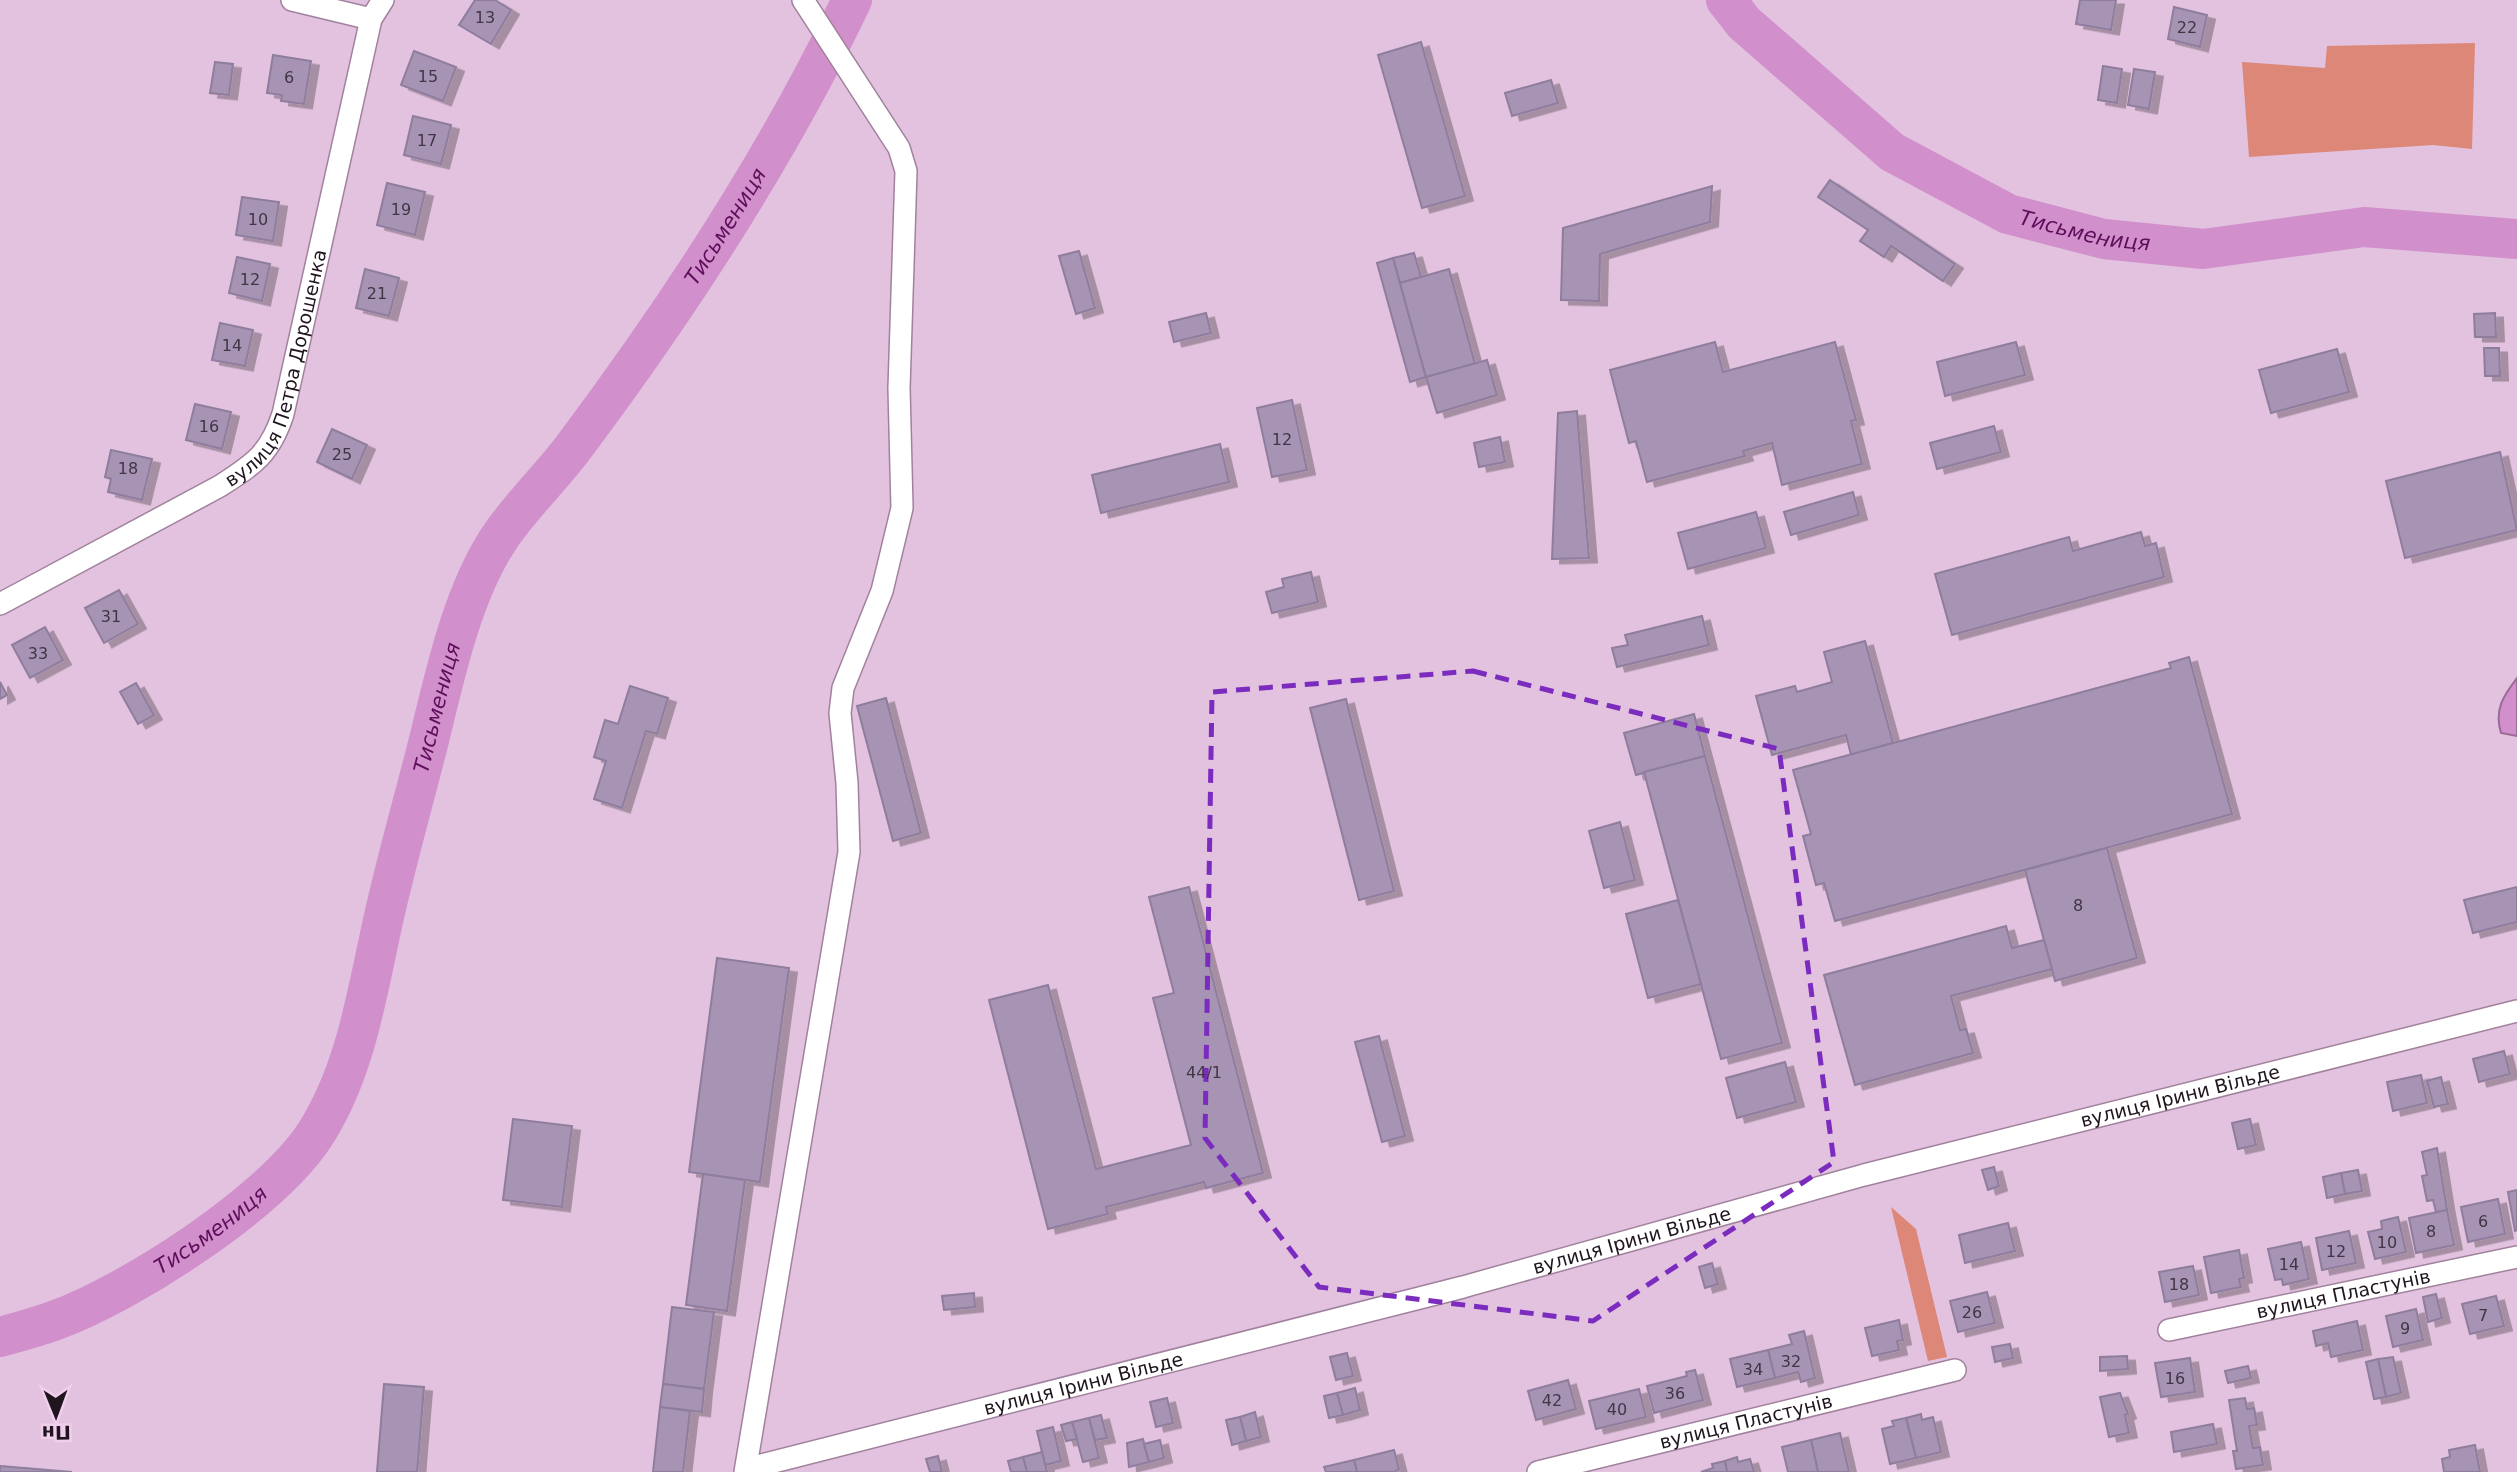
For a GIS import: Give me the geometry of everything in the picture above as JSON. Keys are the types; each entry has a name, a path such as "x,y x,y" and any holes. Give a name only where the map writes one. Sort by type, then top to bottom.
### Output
{"street":[{"path":"292,0 370,19"},
{"name":"вулиця Петра Дорошенка","path":"0,604 220,486 252,466 267,452 283,415 370,19 383,0"},
{"path":"745,1470 849,852 847,783 840,713 843,688 881,591 893,553 902,508 900,332 907,196 905,171 899,148 803,0"},
{"name":"вулиця Ірини Вільде","path":"745,1470 1463,1287 1864,1175 2517,1011"},
{"name":"вулиця Пластунів","path":"2169,1330 2517,1257"},
{"name":"вулиця Пластунів","path":"1538,1472 1955,1370"}],"highlighted area":[{"path":"1473,671 1779,749 1834,1162 1593,1321 1319,1287 1205,1138 1212,692"}],"shaded area":[{"path":"2475,43 2472,149 2433,145 2249,157 2242,62 2325,68 2327,46"},
{"path":"2517,678 2517,736 2501,733 2499,710"},
{"path":"1891,1207 1916,1229 1947,1357 1928,1361"}],"building":[{"path":"475,0 495,0 511,10 491,44 459,25"},
{"path":"2080,0 2116,0 2111,30 2076,24"},
{"path":"2174,7 2207,15 2200,47 2168,39"},
{"path":"1421,42 1465,196 1422,208 1378,55"},
{"path":"414,51 456,67 443,101 401,85"},
{"path":"273,55 311,61 304,104 281,101 282,95 267,93"},
{"path":"215,62 233,64 229,95 210,93"},
{"path":"2103,66 2122,69 2117,103 2098,100"},
{"path":"2134,69 2155,72 2149,109 2128,105"},
{"path":"1551,80 1558,103 1512,116 1505,93"},
{"path":"413,116 451,125 441,164 404,155"},
{"path":"1830,180 1955,264 1943,281 1891,246 1884,257 1860,241 1868,230 1818,197"},
{"path":"387,183 425,192 415,235 377,225"},
{"path":"1712,186 1710,222 1600,254 1599,301 1561,300 1563,228"},
{"path":"242,197 279,202 273,241 236,235"},
{"path":"1079,251 1095,308 1076,314 1059,256"},
{"path":"1414,253 1421,277 1400,283 1393,258"},
{"path":"237,257 270,264 262,301 229,293"},
{"path":"1393,258 1426,377 1410,382 1377,263"},
{"path":"365,269 399,278 389,316 356,308"},
{"path":"1449,269 1475,364 1426,377 1400,283"},
{"path":"1206,313 1211,333 1174,342 1169,322"},
{"path":"2495,313 2496,337 2475,337 2474,314"},
{"path":"220,323 253,330 245,366 212,360"},
{"path":"1715,342 1723,372 1835,342 1856,420 1851,421 1862,464 1782,485 1772,443 1743,451 1745,456 1647,482 1636,441 1629,443 1610,370"},
{"path":"2016,342 2025,375 1945,396 1937,362"},
{"path":"2484,348 2499,348 2500,376 2485,376"},
{"path":"2337,349 2349,392 2271,413 2259,370"},
{"path":"1487,360 1497,395 1437,413 1426,377"},
{"path":"1292,400 1307,470 1272,477 1257,408"},
{"path":"195,404 231,412 222,449 186,440"},
{"path":"1577,411 1589,558 1552,559 1558,413"},
{"path":"1994,426 2001,452 1937,469 1930,443"},
{"path":"332,429 367,445 352,479 317,462"},
{"path":"1500,437 1505,462 1479,467 1474,443"},
{"path":"1220,444 1229,482 1101,513 1092,475"},
{"path":"111,450 152,459 142,500 108,492 111,479 105,477"},
{"path":"2500,452 2517,530 2405,558 2386,481"},
{"path":"1853,492 1859,515 1791,535 1784,512"},
{"path":"1756,512 1766,548 1688,569 1678,533"},
{"path":"2141,532 2145,546 2156,543 2164,577 1952,635 1935,574 2069,537 2073,551"},
{"path":"1311,572 1318,602 1272,613 1266,592 1284,587 1282,579"},
{"path":"119,590 138,624 104,643 85,608"},
{"path":"1702,616 1709,645 1617,667 1612,648 1628,645 1625,635"},
{"path":"45,627 63,660 30,678 12,645"},
{"path":"1865,641 1893,743 1851,755 1846,735 1772,755 1756,696 1795,686 1797,692 1832,682 1824,652"},
{"path":"2189,657 2232,814 1835,921 1824,883 1816,885 1803,836 1811,834 1793,770 2171,668 2169,663"},
{"path":"0,682 7,695 0,699"},
{"path":"136,683 154,715 138,724 120,692"},
{"path":"630,686 668,698 657,734 646,731 622,808 594,799 606,761 594,757 605,720 618,724"},
{"path":"886,698 921,833 893,841 857,706"},
{"path":"1346,699 1394,891 1359,900 1310,708"},
{"path":"1694,714 1705,756 1636,775 1624,733"},
{"path":"1705,756 1782,1043 1721,1059 1644,772"},
{"path":"1620,822 1635,880 1604,888 1589,831"},
{"path":"2107,848 2137,958 2055,981 2025,870"},
{"path":"1189,887 1263,1173 1206,1188 1204,1182 1106,1207 1108,1214 1048,1229 989,1000 1048,985 1096,1169 1191,1145 1153,998 1174,993 1149,897"},
{"path":"2517,887 2517,922 2473,933 2464,900"},
{"path":"1678,900 1701,984 1648,998 1626,914"},
{"path":"2006,926 2012,948 2044,940 2052,969 1951,996 1960,1030 1966,1029 1973,1053 1855,1085 1824,975"},
{"path":"717,958 789,968 760,1182 689,1172"},
{"path":"1379,1036 1405,1136 1382,1142 1355,1042"},
{"path":"2504,1051 2510,1074 2479,1082 2473,1059"},
{"path":"1785,1062 1796,1102 1737,1118 1726,1078"},
{"path":"2421,1075 2427,1103 2393,1111 2387,1082"},
{"path":"2441,1077 2448,1104 2434,1107 2427,1081"},
{"path":"513,1119 572,1126 562,1207 503,1200"},
{"path":"2250,1119 2256,1145 2238,1149 2232,1123"},
{"path":"2437,1148 2447,1210 2436,1212 2433,1200 2427,1201 2422,1176 2427,1175 2422,1152"},
{"path":"1994,1167 1999,1186 1988,1190 1982,1170"},
{"path":"2358,1170 2362,1191 2345,1194 2341,1173"},
{"path":"2341,1173 2345,1194 2327,1198 2323,1177"},
{"path":"703,1174 745,1180 727,1311 686,1305"},
{"path":"2517,1190 2517,1230 2515,1231 2508,1192"},
{"path":"2498,1199 2505,1234 2468,1242 2461,1207"},
{"path":"2447,1210 2454,1245 2416,1253 2409,1218"},
{"path":"2398,1217 2406,1252 2375,1259 2368,1232 2382,1229 2381,1221"},
{"path":"2008,1223 2015,1251 1965,1263 1959,1235"},
{"path":"2349,1231 2356,1263 2322,1270 2316,1238"},
{"path":"2301,1242 2309,1279 2283,1285 2282,1279 2275,1280 2268,1249"},
{"path":"2239,1250 2244,1278 2239,1279 2241,1287 2211,1293 2204,1257"},
{"path":"1712,1263 1718,1284 1705,1288 1699,1267"},
{"path":"2193,1266 2199,1295 2165,1302 2159,1272"},
{"path":"1987,1292 1995,1323 1958,1332 1950,1301"},
{"path":"974,1293 975,1307 944,1310 942,1296"},
{"path":"2436,1294 2442,1318 2428,1322 2423,1297"},
{"path":"2496,1296 2504,1326 2470,1334 2462,1304"},
{"path":"672,1307 714,1312 704,1389 663,1384"},
{"path":"2416,1309 2423,1340 2393,1347 2386,1316"},
{"path":"1899,1320 1903,1340 1897,1341 1899,1350 1872,1356 1865,1328"},
{"path":"2357,1321 2363,1350 2331,1357 2328,1343 2316,1346 2313,1331"},
{"path":"1804,1331 1815,1378 1801,1382 1798,1372 1775,1378 1768,1350 1792,1344 1789,1335"},
{"path":"2010,1344 2013,1358 1995,1362 1992,1347"},
{"path":"1768,1350 1775,1378 1737,1387 1730,1359"},
{"path":"1347,1353 1353,1376 1336,1380 1330,1357"},
{"path":"2127,1356 2128,1369 2100,1371 2100,1357"},
{"path":"2393,1357 2401,1393 2386,1397 2378,1359"},
{"path":"2190,1358 2195,1392 2161,1397 2155,1363"},
{"path":"2378,1359 2386,1397 2374,1399 2366,1362"},
{"path":"2248,1366 2251,1378 2228,1383 2225,1371"},
{"path":"1695,1370 1703,1400 1654,1413 1647,1386 1687,1376 1686,1372"},
{"path":"1568,1380 1576,1409 1536,1420 1528,1391"},
{"path":"384,1384 424,1387 417,1472 377,1472"},
{"path":"663,1384 704,1389 702,1412 660,1407"},
{"path":"1355,1388 1360,1410 1343,1415 1337,1393"},
{"path":"1639,1389 1646,1417 1596,1429 1589,1401"},
{"path":"1337,1393 1343,1415 1329,1418 1324,1396"},
{"path":"2120,1393 2128,1414 2125,1415 2129,1433 2109,1437 2100,1397"},
{"path":"1167,1398 1173,1423 1156,1427 1150,1402"},
{"path":"2245,1398 2247,1409 2254,1408 2257,1425 2249,1426 2253,1448 2260,1447 2263,1465 2236,1469 2233,1451 2237,1451 2229,1400"},
{"path":"660,1407 690,1411 683,1472 653,1472"},
{"path":"1255,1412 1261,1437 1246,1441 1240,1417"},
{"path":"1921,1414 1922,1420 1933,1417 1941,1452 1916,1458 1906,1418"},
{"path":"1101,1415 1107,1438 1095,1440 1089,1418"},
{"path":"1240,1417 1246,1441 1232,1445 1226,1420"},
{"path":"1089,1418 1099,1458 1083,1462 1072,1422"},
{"path":"1906,1418 1916,1458 1890,1464 1882,1429 1894,1426 1892,1421"},
{"path":"1072,1422 1077,1439 1066,1441 1061,1425"},
{"path":"2213,1424 2217,1444 2174,1452 2171,1432"},
{"path":"1053,1427 1061,1461 1045,1465 1037,1431"},
{"path":"1840,1433 1849,1472 1818,1472 1811,1440"},
{"path":"1143,1439 1149,1462 1129,1467 1127,1443"},
{"path":"1160,1440 1164,1458 1149,1462 1144,1444"},
{"path":"1811,1440 1818,1472 1788,1472 1782,1447"},
{"path":"2475,1445 2480,1472 2444,1472 2442,1459 2450,1457 2449,1450"},
{"path":"1394,1450 1399,1469 1394,1472 1357,1472 1354,1460"},
{"path":"1042,1452 1047,1472 1027,1472 1023,1457"},
{"path":"938,1456 942,1472 930,1472 926,1459"},
{"path":"1023,1457 1027,1472 1011,1472 1008,1461"},
{"path":"1737,1457 1738,1462 1750,1459 1754,1472 1727,1472 1725,1461"},
{"path":"1354,1460 1357,1472 1326,1472 1324,1467"},
{"path":"1725,1461 1727,1472 1701,1472 1713,1468 1712,1464"},
{"path":"0,1466 72,1472 0,1472"}],"waterway":[{"name":"Тисьмениця","path":"0,1337 49,1323 87,1307 160,1267 198,1242 268,1187 295,1160 316,1133 330,1109 351,1057 393,877 447,666 464,612 485,562 507,527 567,456 615,391 725,229 792,116 852,0"},
{"name":"Тисьмениця","path":"1726,0 1744,23 1892,152 2008,214 2104,239 2203,249 2364,227 2517,239"}]}
